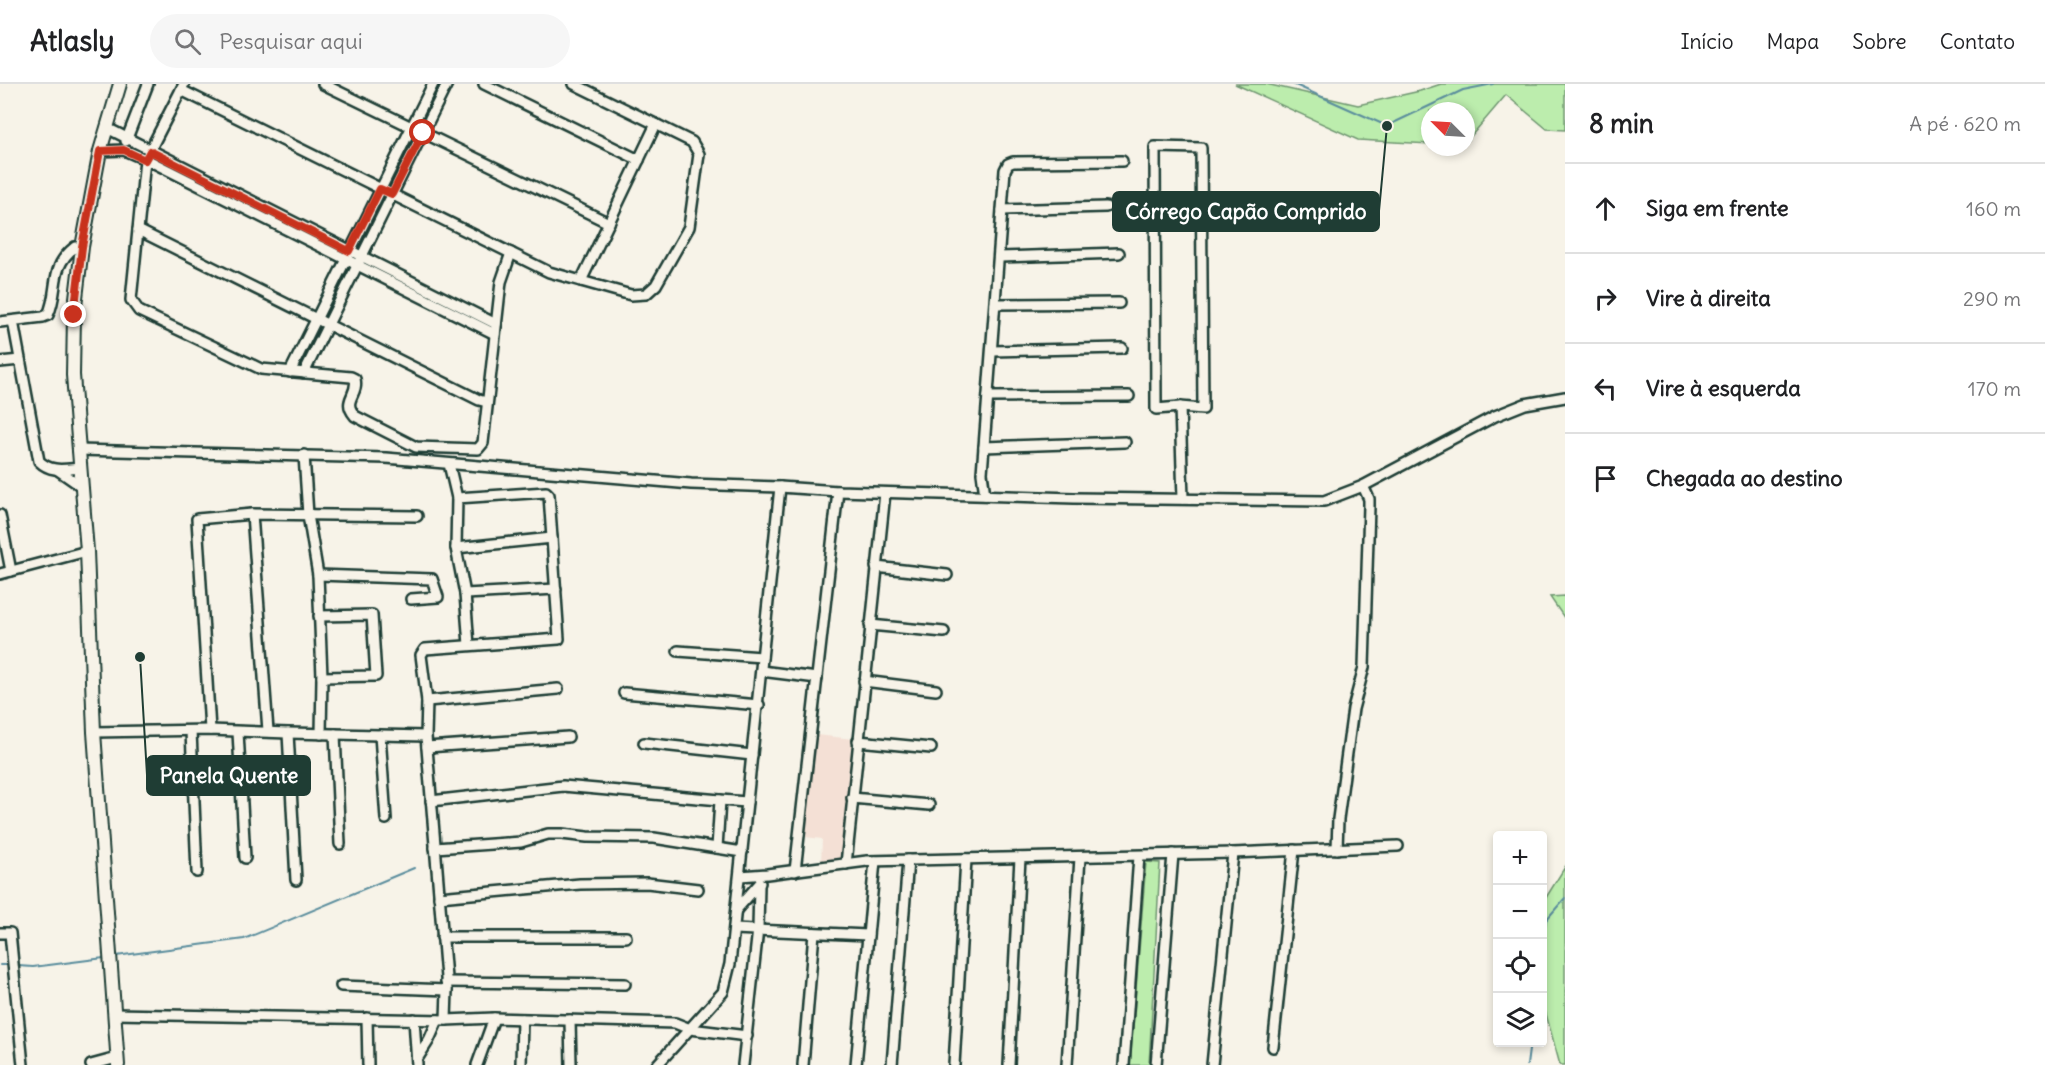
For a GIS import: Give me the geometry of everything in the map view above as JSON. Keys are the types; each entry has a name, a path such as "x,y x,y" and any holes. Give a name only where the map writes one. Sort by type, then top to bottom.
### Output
{"main road":[{"path":"118,1062 94,732 87,551 73,375 74,315 82,247 100,151 120,84"}],"street":[{"path":"124,150 147,84"},
{"path":"323,84 609,223"},
{"path":"290,372 433,84"},
{"path":"304,373 447,84"},
{"path":"484,84 639,160"},
{"path":"511,253 501,282 483,443 478,449 416,447 355,416 350,410 349,401 356,385 355,379 261,369 252,366 140,311 133,306 131,300 148,155 182,87 380,189 392,194 511,253 549,272 632,295 646,294 656,285 689,227 698,149 693,142 574,84"},
{"path":"580,281 656,124"},
{"path":"107,128 127,137 148,155 495,329"},
{"path":"1155,147 1201,148 1203,409 1180,407 1156,409 1155,147"},
{"path":"100,151 124,150 148,155"},
{"path":"985,495 982,473 1005,170 1012,162 1122,161"},
{"path":"1002,210 1106,207"},
{"path":"138,230 328,326 487,402"},
{"path":"0,322 48,315 56,271 61,260 75,247 82,247"},
{"path":"999,257 1119,253"},
{"path":"995,304 1119,303"},
{"path":"13,321 39,461 45,467 58,470 80,468"},
{"path":"992,351 1122,348"},
{"path":"0,362 20,360"},
{"path":"988,397 1130,396"},
{"path":"78,450 386,458 691,484 885,493 1324,501 1363,486 1495,416 1526,404 1565,397"},
{"path":"1180,407 1183,499"},
{"path":"984,447 1125,442"},
{"path":"304,455 308,515 318,575 322,677 321,734"},
{"path":"449,464 457,498 456,548 465,594 469,645"},
{"path":"58,470 81,486"},
{"path":"1337,849 1338,819 1353,709 1364,667 1369,499 1363,486"},
{"path":"657,1065 723,992 730,964 759,705 780,487"},
{"path":"795,871 838,491"},
{"path":"417,1062 442,1020 446,986 426,736 428,701 420,662 422,652 425,649 559,639 549,495 546,492 457,498"},
{"path":"846,864 885,493"},
{"path":"252,514 268,731"},
{"path":"210,730 197,519 252,514 417,516"},
{"path":"0,515 11,571"},
{"path":"456,548 552,538"},
{"path":"0,574 87,551"},
{"path":"876,567 947,575"},
{"path":"318,575 432,579 438,597 411,599"},
{"path":"465,594 556,589"},
{"path":"319,616 372,615 376,676 322,677"},
{"path":"870,626 944,632"},
{"path":"678,651 762,657"},
{"path":"761,671 817,678"},
{"path":"864,681 936,690"},
{"path":"428,701 558,689"},
{"path":"624,693 759,705"},
{"path":"94,732 210,730 426,736"},
{"path":"191,731 197,872"},
{"path":"238,732 245,858"},
{"path":"288,733 296,880"},
{"path":"334,734 340,844"},
{"path":"380,735 386,819"},
{"path":"427,747 568,737"},
{"path":"858,741 931,748"},
{"path":"644,743 752,756"},
{"path":"431,801 563,786 747,802"},
{"path":"852,798 929,806"},
{"path":"717,848 720,800"},
{"path":"435,848 521,842 549,834 562,834 586,837 654,838 742,852"},
{"path":"740,876 874,861 1139,856 1398,846"},
{"path":"1273,1047 1294,850"},
{"path":"1212,1065 1233,853"},
{"path":"1156,1065 1173,854"},
{"path":"1124,1065 1139,856"},
{"path":"1067,1065 1080,857"},
{"path":"1009,1065 1020,858"},
{"path":"954,1065 966,859"},
{"path":"892,1065 908,860"},
{"path":"856,1065 874,861"},
{"path":"736,910 767,874"},
{"path":"439,897 580,884 647,883 698,889"},
{"path":"743,1065 758,929 759,885"},
{"path":"734,929 868,935"},
{"path":"0,933 10,933 23,1065"},
{"path":"802,1065 814,933"},
{"path":"442,937 626,937"},
{"path":"341,986 625,984"},
{"path":"114,1014 442,1020 494,1018 675,1023 690,1029 747,1036"},
{"path":"367,1018 368,1065"},
{"path":"477,1065 494,1018"},
{"path":"414,1019 417,1062"},
{"path":"522,1019 522,1065"},
{"path":"570,1020 571,1065"},
{"path":"91,1065 118,1062"}],"shaded area":[{"path":"816,735 854,739 842,861 821,864 822,839 805,837"}],"green space":[{"path":"1235,84 1266,84 1358,105 1441,84 1565,84 1565,130 1547,129 1506,95 1475,131 1475,102 1421,102 1421,144 1358,140"},
{"path":"1565,596 1565,619 1550,597"},
{"path":"1146,862 1160,863 1149,1065 1130,1065"},
{"path":"1565,867 1565,1065 1560,1065 1547,1018 1547,896"}],"waterway":[{"path":"1293,84 1387,126 1463,90 1493,84"},
{"path":"116,956 244,939 414,868"},
{"path":"1543,939 1546,920 1565,898"},
{"path":"18,966 33,967 104,958"},
{"path":"0,965 8,965"},
{"path":"1527,1065 1529,1047"}],"place":[{"name":"Córrego Capão Comprido","path":"1387,126"},
{"name":"Panela Quente","path":"140,657"}],"route":[{"path":"74,315 82,247 100,151 124,150 145,160 150,151 349,251 380,189 392,194 423,133"}]}
